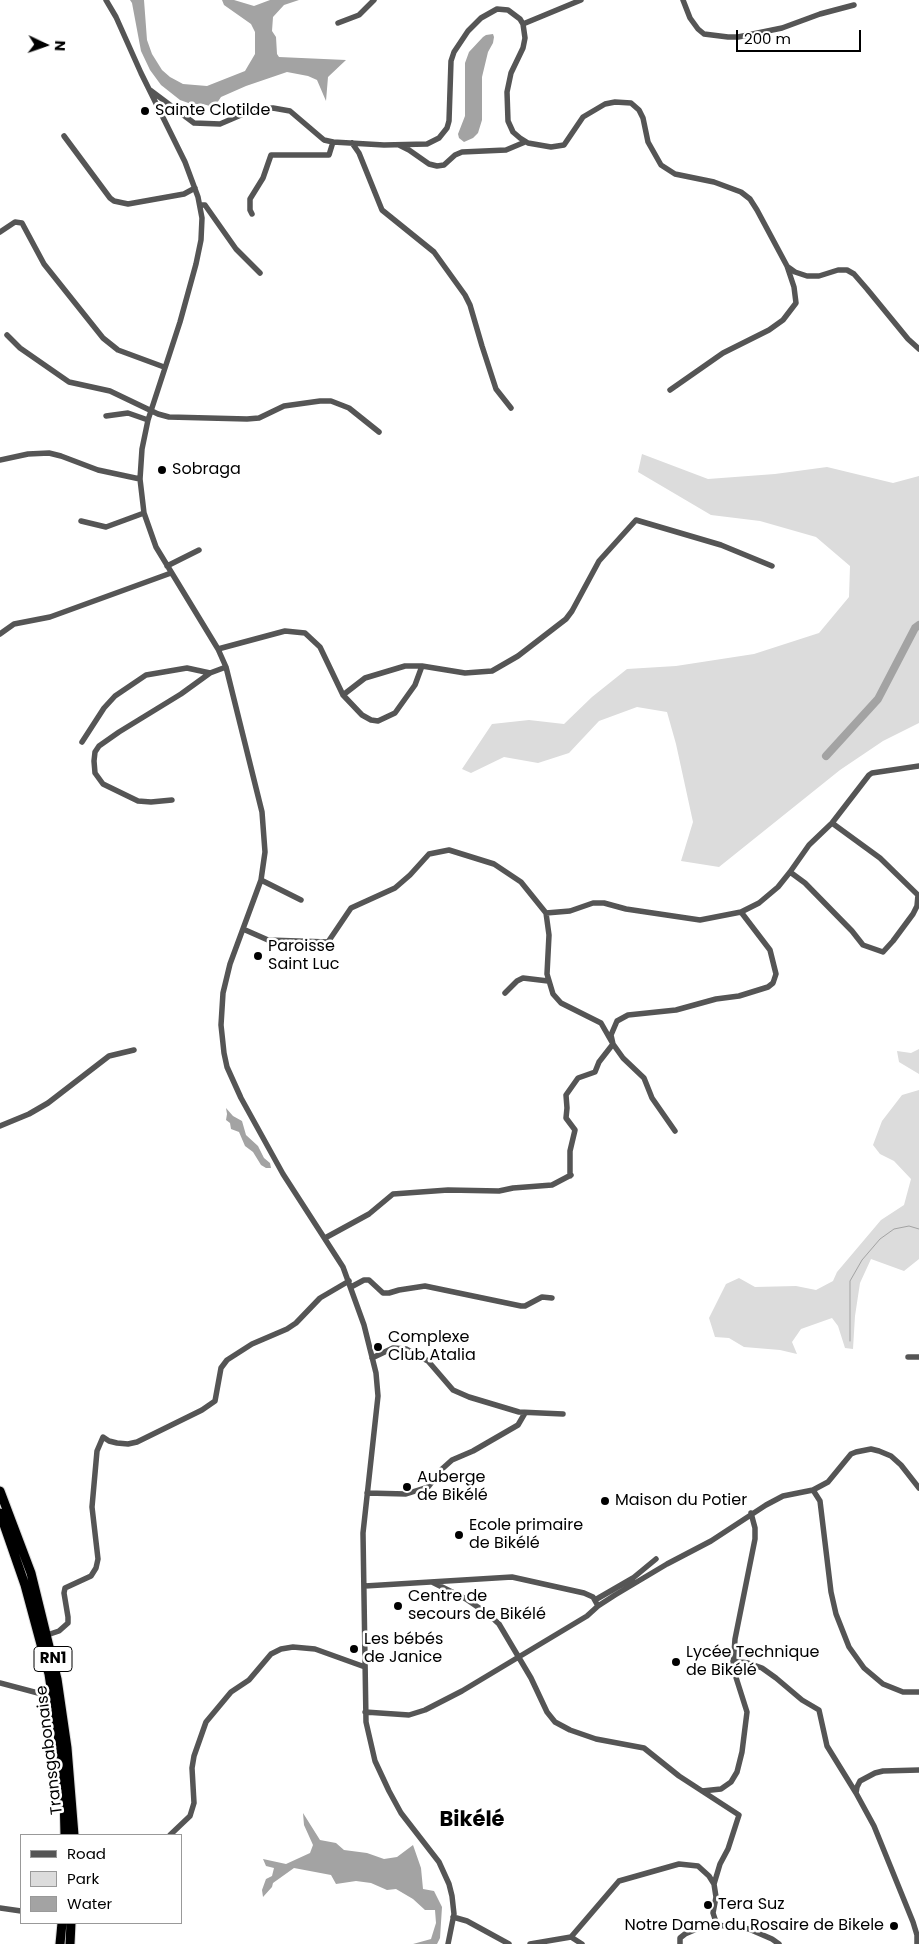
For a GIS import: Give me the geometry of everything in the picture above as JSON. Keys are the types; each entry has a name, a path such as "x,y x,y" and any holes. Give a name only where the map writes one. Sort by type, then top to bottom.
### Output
{"highway":[{"name":"Transgabonaise","path":"0,1490 31,1573 48,1635 65,1728 74,1834"},
{"name":"Transgabonaise","path":"0,1513 30,1603 53,1697 64,1794 65,1834"},
{"path":"60,1944 62,1924"},
{"path":"70,1944 71,1924"}],"street":[{"path":"106,0 116,16 148,88 179,149 195,188 203,224 200,252 180,322 148,420 142,449 140,479 144,514 150,533 171,573 218,649 226,667 262,812 265,852 261,880 230,964 223,993 221,1025 227,1067 283,1174 343,1267 364,1324 378,1396 363,1533 365,1712 371,1749 378,1769 401,1813 430,1850 445,1874 452,1896 453,1917 448,1944"},
{"path":"338,23 359,15 374,0"},
{"path":"523,24 581,0"},
{"path":"683,0 690,18 704,34 728,37 738,37 782,28 820,14 854,5"},
{"path":"148,88 194,123 220,124 254,109 273,108 290,111 324,140 398,145 427,144 439,138 447,128 449,121 451,61 459,44 481,18 497,9 503,8 515,14 523,24 525,38 523,48 511,73 507,92 508,121 513,132 525,142 551,147 564,145 583,117 605,104 615,102 631,103 639,110 643,118 648,142 661,165 675,174 714,182 741,192 750,199 788,266 796,303 783,320 769,330 723,353 670,390"},
{"path":"64,136 114,201 128,204 184,194 195,188"},
{"path":"252,214 250,199 272,155 329,155 333,142"},
{"path":"352,142 359,153 382,210 434,252 465,295 470,305 496,389 511,408"},
{"path":"398,145 429,164 437,166 444,165 455,155 462,152 506,150 525,142"},
{"path":"200,205 205,205 236,249 260,273"},
{"path":"0,232 15,222 22,224 44,264 103,338 118,350 164,367"},
{"path":"788,266 795,272 806,276 819,276 838,270 847,270 854,274 908,339 919,349"},
{"path":"7,335 20,348 68,382 110,392 169,417 259,418 284,406 331,401 349,408 380,432"},
{"path":"106,416 128,413 148,420"},
{"path":"0,460 28,454 49,454 61,456 98,470 140,479"},
{"path":"81,521 106,527 144,514"},
{"path":"343,695 365,678 405,666 422,666 465,674 482,673 502,666 566,620 599,561 636,520 721,545 772,566"},
{"path":"167,566 199,550"},
{"path":"0,634 14,624 50,617 171,573"},
{"path":"218,649 285,631 301,632 320,647 343,695 362,715 371,720 378,721 387,718 395,712 415,685 422,666"},
{"path":"172,800 138,801 103,784 95,773 95,752 99,746 118,732 181,694 210,673 226,667"},
{"path":"82,742 104,708 115,696 146,675 187,668 210,673"},
{"path":"546,913 570,911 593,903 604,903 626,910 700,920 741,912 759,903 772,893 790,872 808,845 832,823 872,772 919,766"},
{"path":"790,872 809,887 863,945 883,952 893,941 913,914 917,906 918,895 880,858 853,836 832,823"},
{"path":"243,929 268,940 328,942 351,908 395,888 429,854 449,850 494,864 521,882 546,913 550,935 548,981 553,994 561,1004 601,1024 612,1044 623,1058 644,1078 652,1098 675,1131"},
{"path":"261,880 301,900"},
{"path":"325,1238 364,1217 393,1194 448,1190 499,1191 552,1185 571,1175 570,1151 575,1130 566,1118 566,1095 578,1078 595,1072 599,1062 612,1044 611,1035 614,1025 619,1019 628,1015 676,1010 716,999 739,996 768,987 773,983 776,974 770,950 741,912"},
{"path":"505,993 517,981 523,978 548,981"},
{"path":"0,1126 29,1114 48,1103 109,1056 134,1050"},
{"path":"48,1635 59,1631 68,1623 65,1588 91,1576 96,1568 98,1559 92,1507 97,1451 103,1437 117,1443 128,1444 137,1442 202,1410 215,1401 221,1368 227,1360 252,1344 263,1341 287,1329 296,1323 320,1298 350,1284 369,1280 383,1293 425,1286 521,1306 525,1306 542,1297 552,1298"},
{"path":"372,1358 393,1348 406,1348 428,1361 452,1390 460,1394 525,1413 564,1414"},
{"path":"908,1357 919,1357"},
{"path":"366,1493 406,1494 428,1487 452,1460 518,1425 525,1413"},
{"path":"597,1603 711,1541 751,1513 783,1496 813,1490 828,1482 851,1454 871,1449 891,1456 902,1465 919,1488"},
{"path":"813,1490 820,1501 831,1592 836,1614 849,1647 864,1668 883,1684 902,1692 919,1692"},
{"path":"701,1791 720,1789 731,1782 737,1772 742,1752 747,1712 736,1681 733,1661 735,1639 755,1539 755,1528 751,1513"},
{"path":"365,1712 410,1715 425,1710 462,1691 587,1616 597,1603 656,1559"},
{"path":"365,1586 512,1577 584,1593 597,1603"},
{"path":"432,1582 466,1599 499,1624 537,1689 547,1712 555,1722 570,1730 596,1739 644,1748 701,1791 739,1815 714,1884 716,1897 713,1914 717,1925"},
{"path":"171,1834 183,1825 190,1816 194,1803 192,1768 194,1756 206,1722 231,1692 249,1680 271,1654 281,1649 315,1649 365,1667"},
{"path":"733,1661 748,1663 762,1668 802,1700 818,1710 822,1732 828,1746 874,1826 913,1922 917,1935 917,1944"},
{"path":"0,1683 53,1697"},
{"path":"856,1793 856,1787 860,1781 875,1773 919,1770"},
{"path":"530,1944 571,1936 619,1881 679,1864 689,1864 702,1869 714,1884"},
{"path":"0,1908 20,1911"},
{"path":"453,1917 467,1921 509,1944"},
{"path":"680,1944 680,1938 685,1934 698,1928 717,1925 750,1929 779,1944"},
{"path":"571,1936 582,1944"}],"green space":[{"path":"642,454 708,479 775,474 827,467 893,483 919,476 919,723 883,741 840,770 719,867 681,861 693,822 667,712 637,707 599,721 569,753 538,763 504,757 471,773 462,769 492,724 529,720 564,724 592,697 627,669 676,666 754,654 819,633 849,597 850,566 816,537 760,521 711,515 638,472"},
{"path":"919,1049 919,1074 899,1062 897,1051 911,1053"},
{"path":"919,1090 919,1259 904,1271 871,1259 860,1283 853,1349 845,1348 838,1326 832,1318 801,1329 792,1342 797,1354 780,1350 744,1347 729,1338 715,1337 709,1318 726,1284 739,1278 755,1287 796,1286 816,1290 833,1281 837,1272 881,1220 904,1205 911,1179 894,1161 880,1154 873,1145 882,1121 902,1095"}],"water":[{"path":"130,0 144,0 147,40 152,54 162,70 183,84 207,86 245,71 255,54 255,32 251,24 224,5 222,0 234,0 254,6 270,0 299,0 284,5 273,17 272,31 276,37 277,54 279,57 346,60 328,77 326,101 317,80 308,76 287,72 221,97 213,107 203,104 194,105 180,100 161,85 150,70 141,51"},
{"path":"493,34 493,43 488,52 482,77 482,120 478,133 473,138 464,142 459,138 458,134 465,116 465,63 469,52 483,37"},
{"path":"226,1108 233,1116 242,1121 246,1135 258,1146 264,1158 270,1163 271,1168 261,1165 253,1152 245,1146 239,1132 231,1129 230,1123 226,1120"},
{"path":"303,1813 320,1840 336,1843 344,1850 367,1853 384,1859 397,1857 413,1845 421,1868 423,1889 434,1891 442,1907 440,1938 437,1944 413,1944 431,1939 436,1923 435,1910 425,1910 413,1899 396,1889 387,1890 371,1883 356,1881 336,1884 331,1875 294,1868 273,1883 272,1887 263,1897 262,1890 266,1879 272,1876 274,1868 266,1866 263,1859 286,1864 310,1853 313,1845 304,1825"}],"waterway":[{"path":"826,756 878,699 915,628 919,625"},
{"path":"850,1341 850,1281 862,1260 880,1239 894,1229 909,1226 919,1229"}],"place":[{"name":"Sainte Clotilde","path":"145,111"},
{"name":"Sobraga","path":"162,470"},
{"name":"Paroisse Saint Luc","path":"258,956"},
{"name":"Complexe Club Atalia","path":"378,1347"},
{"name":"Auberge de Bikélé","path":"407,1487"},
{"name":"Maison du Potier","path":"605,1501"},
{"name":"Ecole primaire de Bikélé","path":"459,1535"},
{"name":"Centre de secours de Bikélé","path":"398,1606"},
{"name":"Les bébés de Janice","path":"354,1649"},
{"name":"Lycée Technique de Bikélé","path":"676,1662"},
{"name":"Tera Suz","path":"708,1905"},
{"name":"Notre Dame du Rosaire de Bikele","path":"894,1926"}],"district":[{"name":"Bikélé","path":"472,1821"}]}
